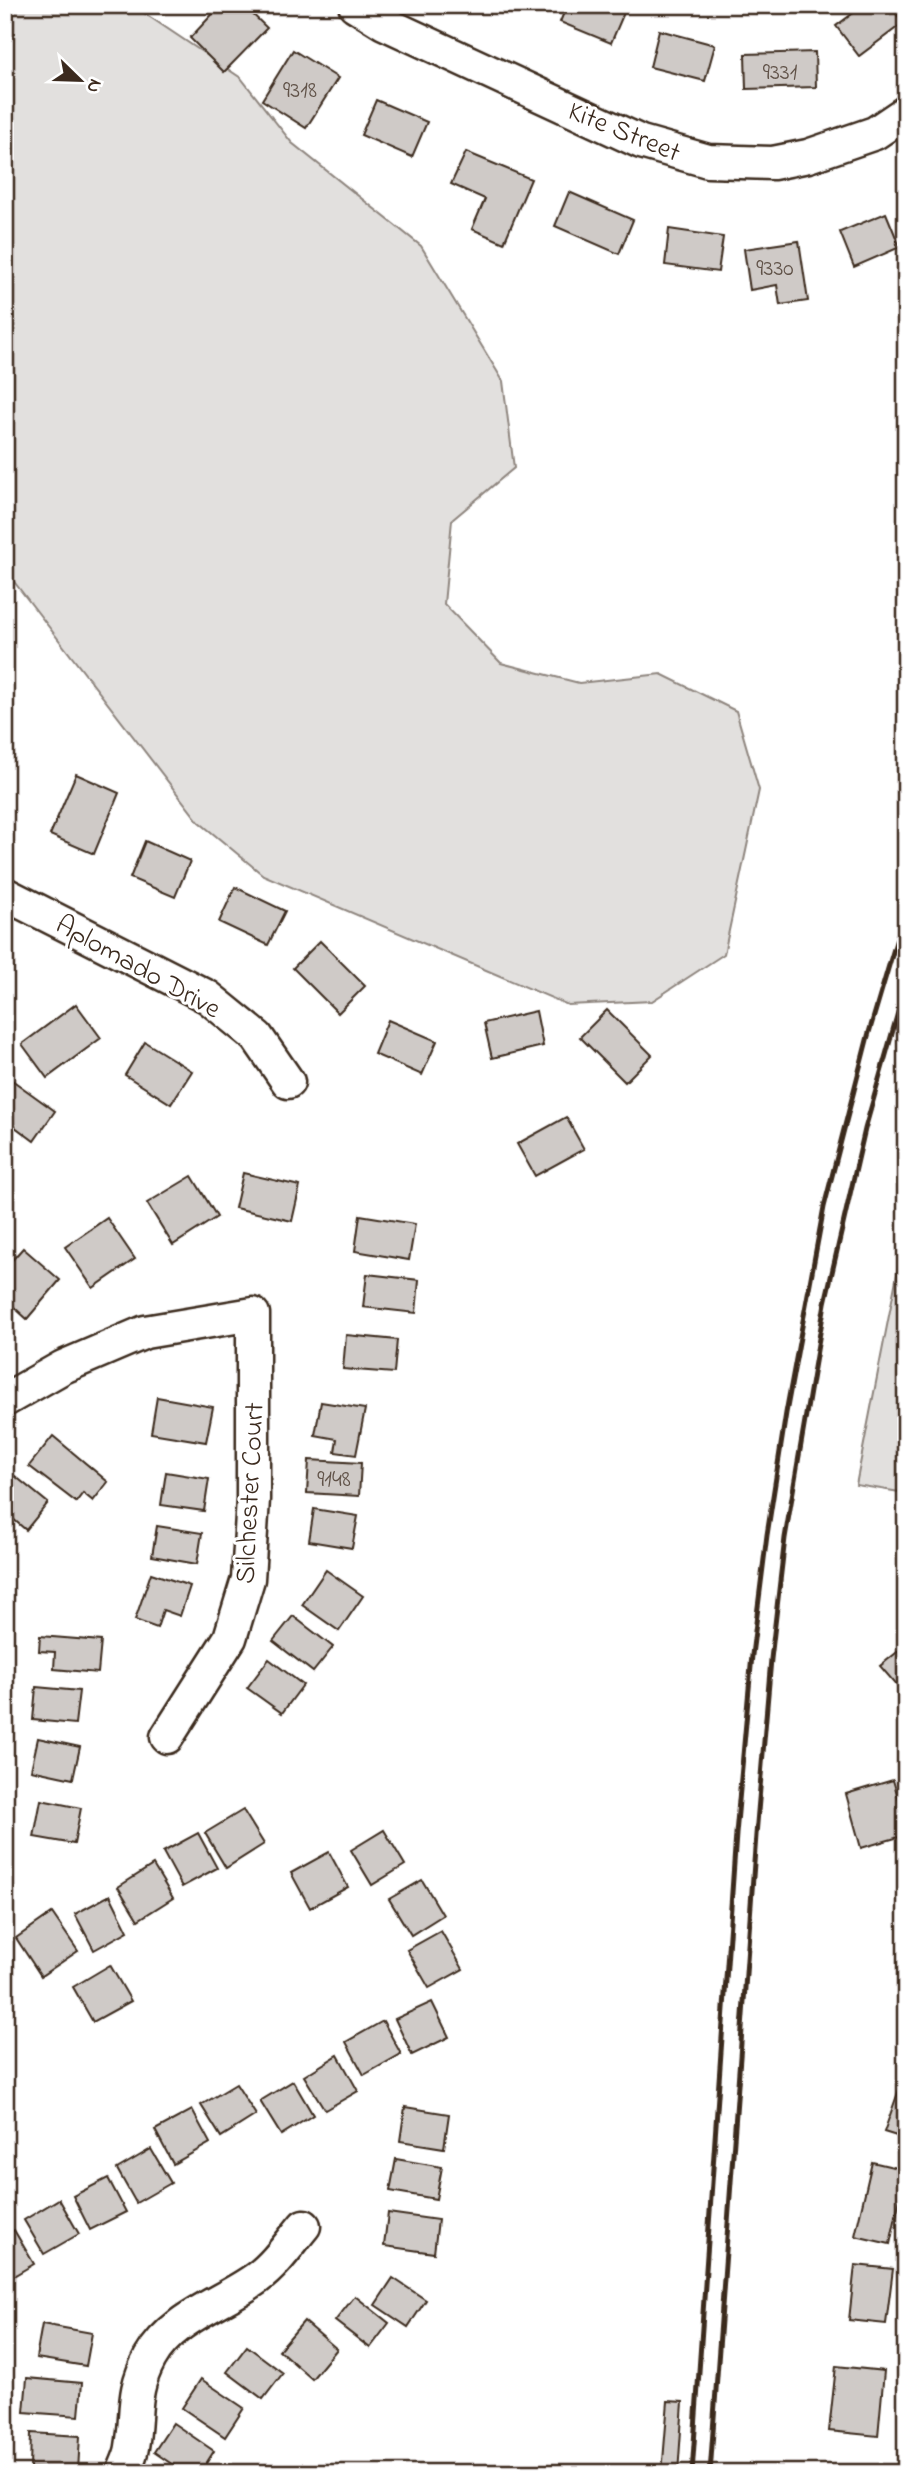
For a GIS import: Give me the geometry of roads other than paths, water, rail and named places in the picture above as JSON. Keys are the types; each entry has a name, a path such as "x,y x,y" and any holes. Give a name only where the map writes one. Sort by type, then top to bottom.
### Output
{"street":[{"name":"Kite Street","path":"355,5 384,23 640,142 708,161 773,163 808,156 875,133 906,112"},
{"name":"Aplomado Drive","path":"9,904 208,997 257,1037 288,1082"},
{"name":"Silchester Court","path":"5,1400 63,1367 145,1332 253,1314 253,1499 248,1579 230,1638 167,1737"},
{"path":"123,2473 132,2449 134,2409 139,2383 151,2356 172,2331 189,2318 256,2279 273,2264 304,2226"}],"railway":[{"path":"692,2473 736,1834 752,1655 767,1535 786,1413 824,1207 868,1036 906,908"},
{"path":"710,2473 756,1835 771,1659 785,1538 825,1303 865,1129 906,984"}]}
